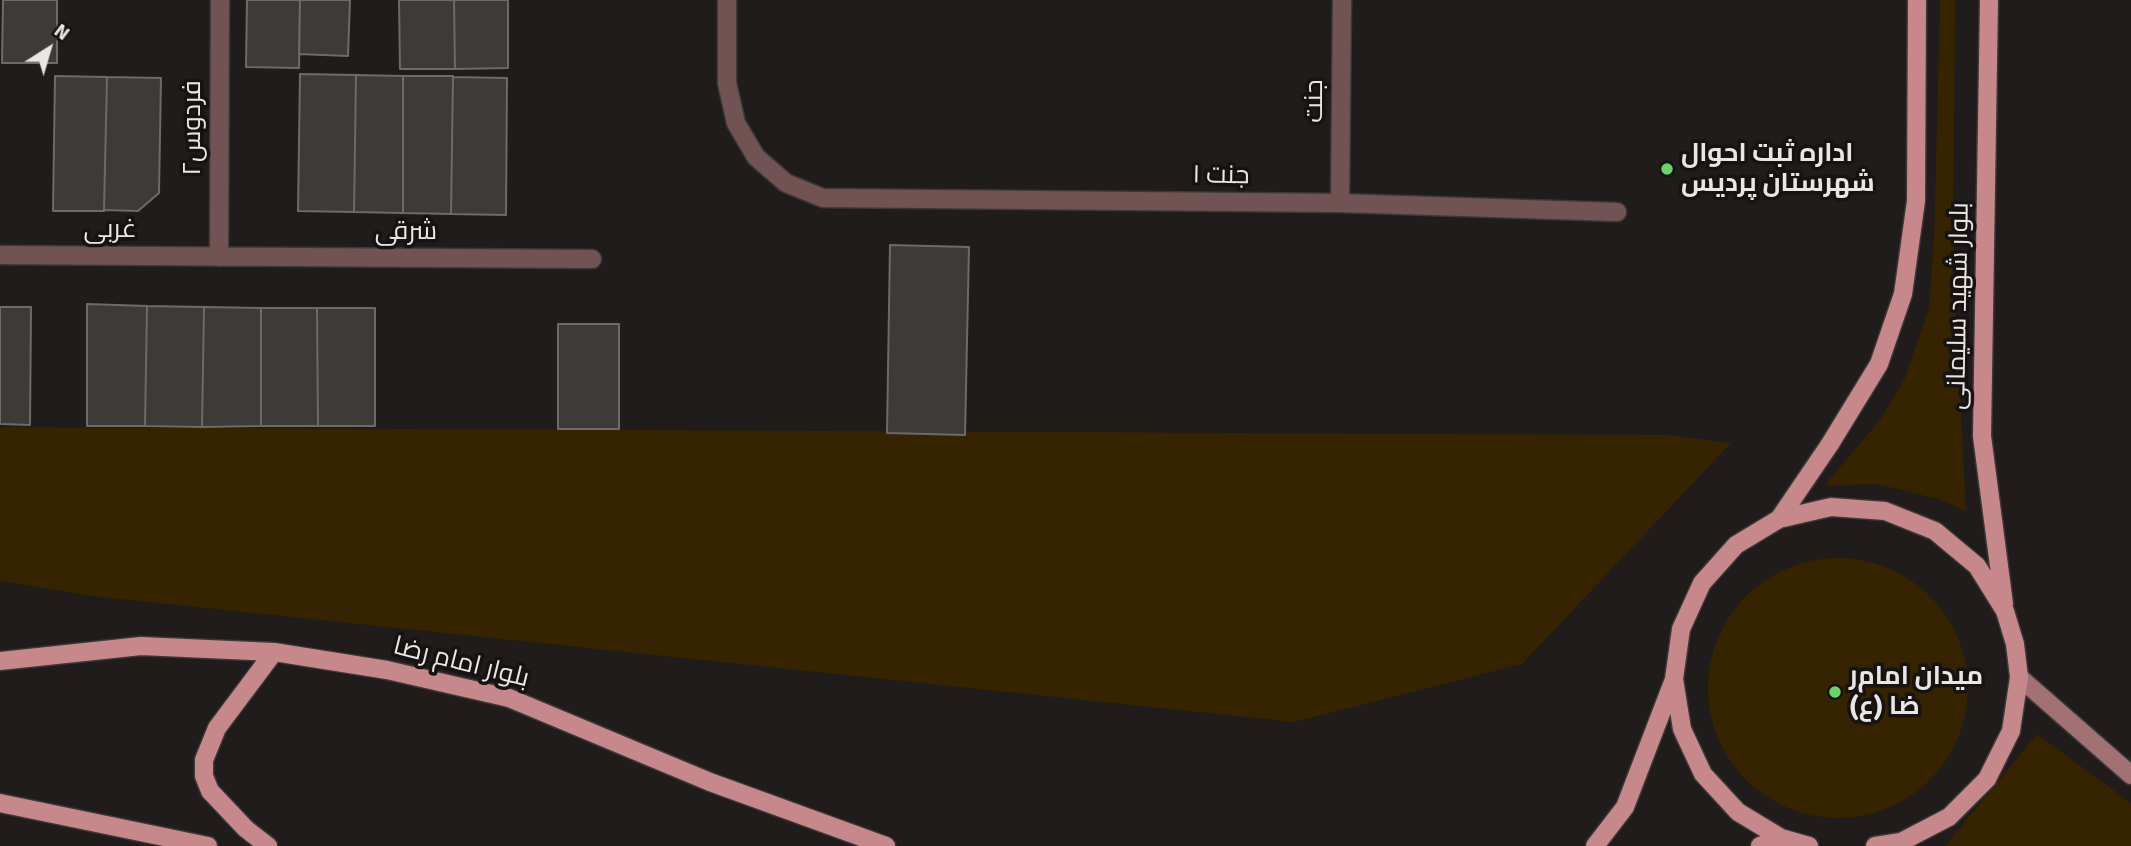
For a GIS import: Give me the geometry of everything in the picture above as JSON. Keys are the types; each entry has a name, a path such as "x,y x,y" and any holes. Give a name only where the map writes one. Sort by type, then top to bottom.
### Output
{"main road":[{"name":"بلوار شهید سلیمانی","path":"1779,519 1879,364 1903,294 1916,201 1917,0"},
{"name":"بلوار شهید سلیمانی","path":"1989,0 1982,436 2005,611"},
{"path":"1595,846 1625,807 1674,679 1681,629 1702,583 1736,545 1779,519 1831,507 1885,511 1935,531 1977,566 2005,611 2015,644 2019,677 2011,731 1987,779 1949,817 1901,842 1875,846"},
{"name":"بلوار امام رضا","path":"0,661 141,646 274,652 387,670 509,698 710,782 886,846"},
{"path":"268,846 246,829 211,791 204,776 204,760 217,728 274,652"},
{"path":"2019,677 2131,775"},
{"path":"1674,679 1682,729 1703,774 1738,812 1782,838 1809,846"},
{"path":"0,803 208,846"},
{"path":"1760,846 1782,838"}],"street":[{"name":"فردوس۲","path":"219,257 220,0"},
{"name":"جنت ۱","path":"727,0 727,83 736,123 756,157 786,183 823,198 1340,203 1617,212"},
{"name":"جنت","path":"1340,203 1342,0"},
{"name":"غربی","path":"0,255 219,257"},
{"name":"شرقی","path":"219,257 592,259"}],"shaded area":[{"path":"1940,0 1955,0 1953,256 1966,511 1938,499 1877,484 1824,486 1880,420 1905,378 1929,308 1934,242"},
{"path":"0,427 1667,435 1731,443 1522,664 1294,722 101,597 0,581"},
{"path":"1838,558 1888,568 1910,580 1930,596 1946,616 1958,638 1968,688 1958,738 1946,760 1930,780 1910,796 1888,808 1838,818 1788,808 1766,796 1746,780 1730,760 1718,738 1708,688 1718,638 1730,616 1746,596 1766,580 1788,568"},
{"path":"2037,734 2131,803 2131,846 1945,846"}],"building":[{"path":"3,0 57,0 57,63 2,63"},
{"path":"247,0 300,0 299,68 246,67"},
{"path":"300,0 350,0 348,56 299,54"},
{"path":"399,0 454,0 455,69 400,69"},
{"path":"454,0 508,0 508,68 455,69"},
{"path":"300,74 356,75 354,212 298,211"},
{"path":"356,75 403,76 403,213 354,212"},
{"path":"55,76 107,77 104,211 53,211"},
{"path":"403,76 453,76 451,214 403,213"},
{"path":"107,77 161,78 159,193 138,211 104,210"},
{"path":"453,77 507,78 506,215 451,214"},
{"path":"890,245 969,247 965,435 887,433"},
{"path":"87,304 147,306 145,426 87,426"},
{"path":"147,306 204,307 202,427 145,426"},
{"path":"0,307 31,307 30,425 0,424"},
{"path":"204,307 261,308 261,426 202,427"},
{"path":"261,308 317,308 318,426 261,426"},
{"path":"317,308 375,308 375,426 318,426"},
{"path":"558,324 619,324 619,429 558,429"}],"place":[{"name":"اداره ثبت احوال شهرستان پردیس","path":"1667,169"},
{"name":"میدان امام‌ر ضا (ع)","path":"1835,692"}]}
